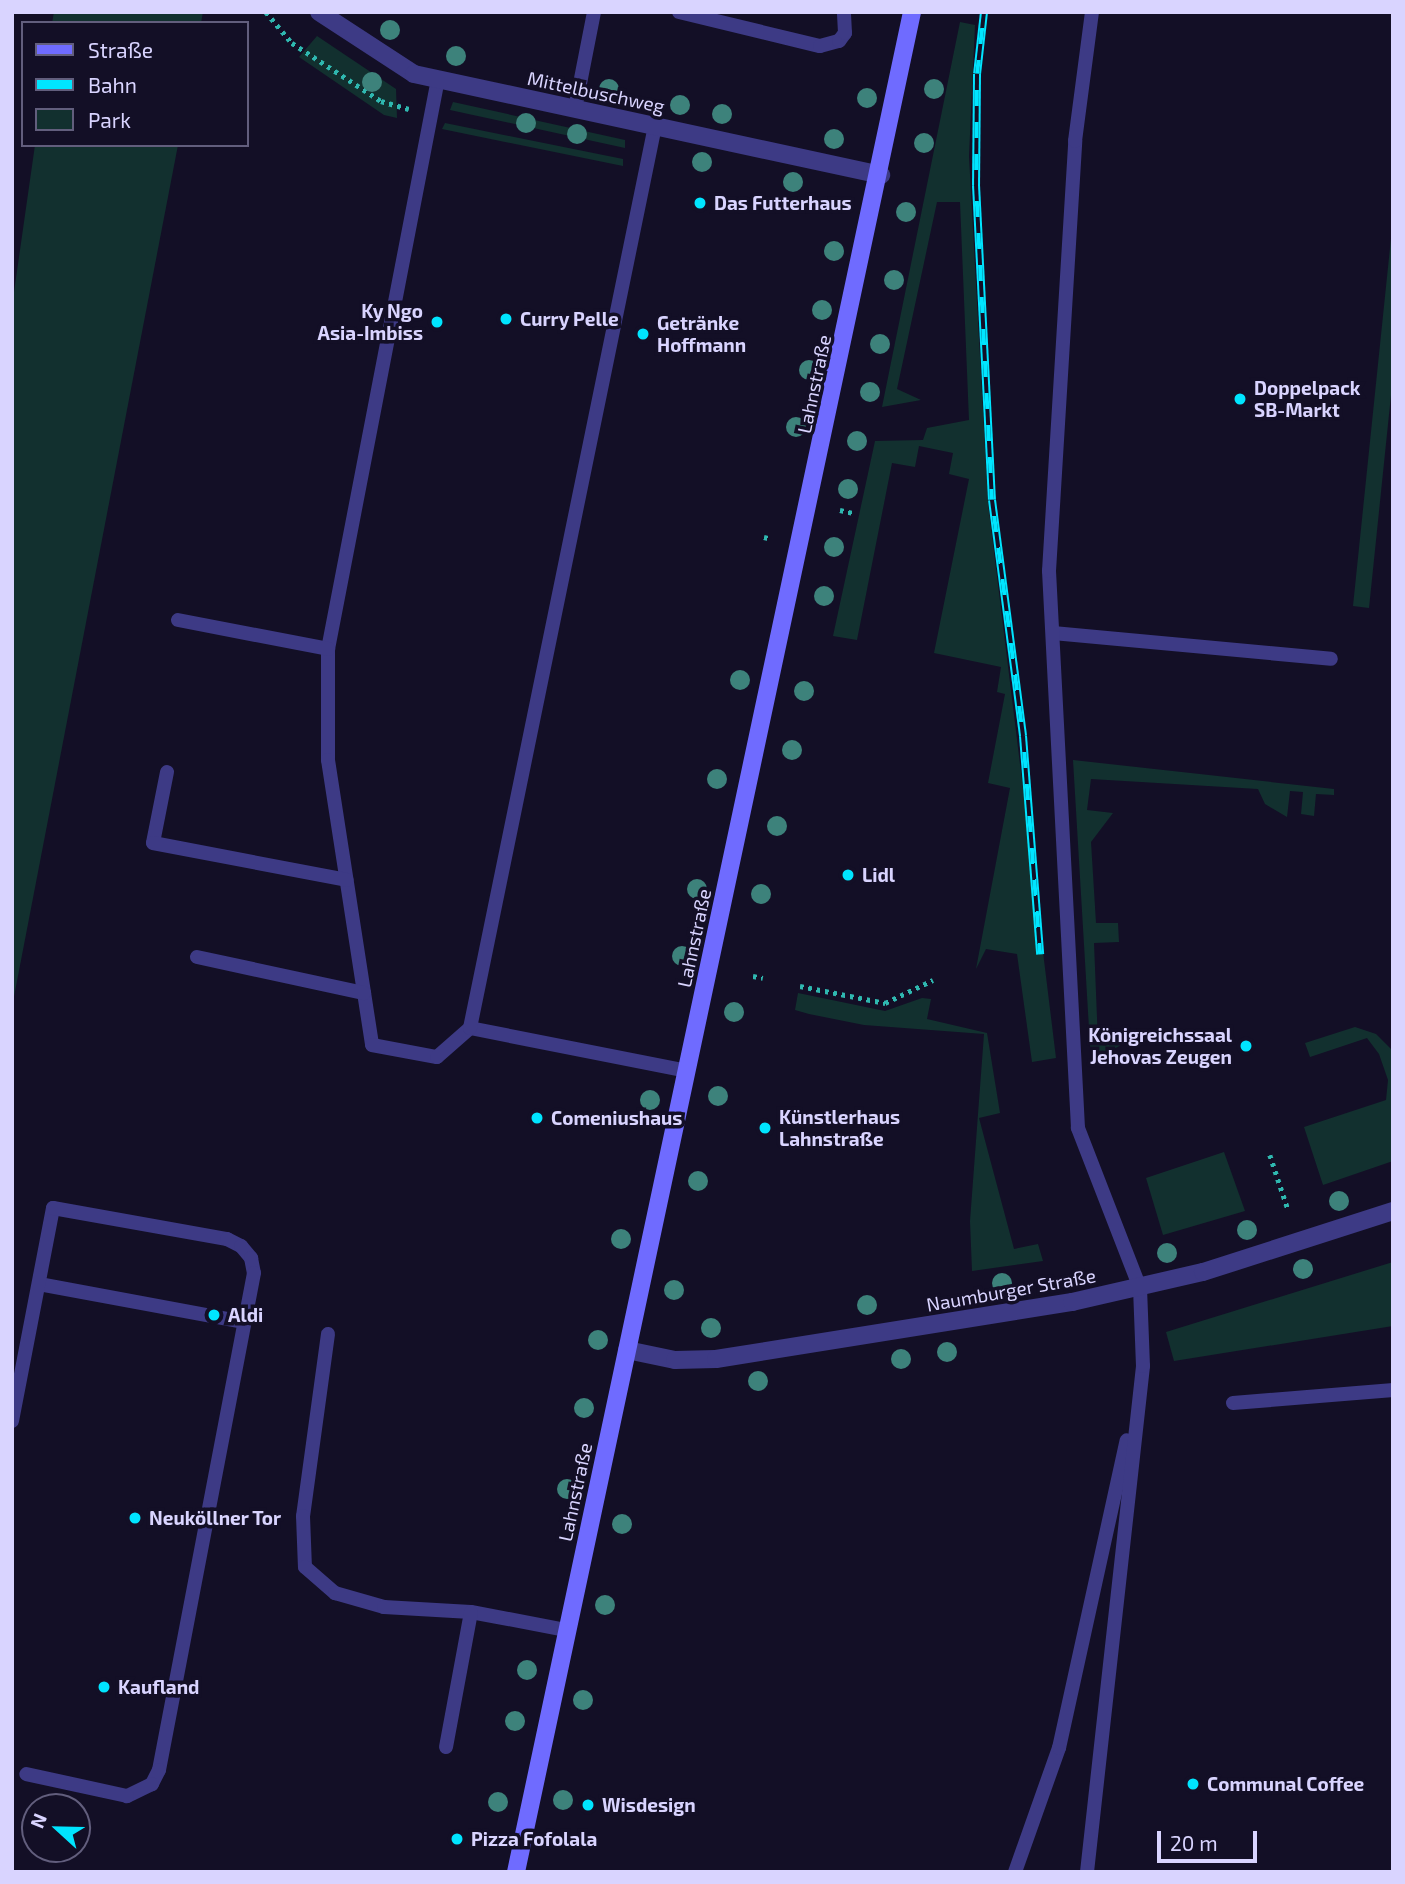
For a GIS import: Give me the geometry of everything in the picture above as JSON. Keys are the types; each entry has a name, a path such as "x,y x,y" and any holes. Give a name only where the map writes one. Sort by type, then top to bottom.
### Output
{"street":[{"name":"Mittelbuschweg","path":"319,12 397,66 438,79 881,175"},
{"name":"Lahnstraße","path":"516,1872 881,175 912,12"},
{"name":"Naumburger Straße","path":"627,1350 675,1360 716,1359 1140,1288 1393,1211"}],"lane":[{"path":"575,109 594,12"},
{"path":"679,12 820,46 839,41 845,33 844,12"},
{"path":"1087,1872 1143,1366 1140,1288 1078,1128 1049,571 1075,141 1092,12"},
{"path":"438,79 328,649 328,760 372,1045 437,1057 470,1028 655,126"},
{"path":"178,620 328,649"},
{"path":"1053,633 1331,659"},
{"path":"167,772 153,842 346,880"},
{"path":"197,957 364,993"},
{"path":"470,1028 687,1071"},
{"path":"12,1421 53,1208 227,1240 242,1246 254,1273 152,1784 127,1796 26,1774"},
{"path":"39,1284 245,1322"},
{"path":"328,1334 303,1516 305,1567 335,1593 384,1607 471,1612 566,1630"},
{"path":"1016,1872 1059,1748 1143,1366"},
{"path":"1233,1403 1393,1390"},
{"path":"446,1747 471,1612"}],"path":[{"path":"266,12 292,43 381,101 431,114"},
{"path":"840,510 853,513"},
{"path":"764,537 772,539"},
{"path":"753,976 763,978"},
{"path":"800,986 885,1003 933,980"},
{"path":"1270,1155 1288,1209"}],"green space":[{"path":"54,12 203,12 201,21 52,21"},
{"path":"960,22 975,25 969,156 988,503 1056,1058 1032,1062 1017,954 986,949 976,969 1010,788 988,783 1005,694 997,692 1001,667 934,653 969,479 949,474 953,453 919,446 915,467 892,463 857,640 833,636 875,441 923,440 927,428 969,420 960,202 937,202 897,389 921,400 882,407"},
{"path":"317,36 396,89 397,118 384,115 299,57"},
{"path":"453,102 625,140 625,148 450,110"},
{"path":"445,123 623,159 623,166 442,129"},
{"path":"35,147 178,147 12,1007 12,306"},
{"path":"1393,219 1393,376 1369,608 1353,606"},
{"path":"1073,760 1334,789 1334,795 1316,794 1314,816 1301,814 1303,792 1290,791 1287,817 1265,804 1258,789 1091,779 1087,810 1113,813 1091,842 1096,923 1118,923 1119,942 1094,943 1098,1043 1111,1040 1121,1045 1091,1062"},
{"path":"798,993 885,1011 922,998 931,999 927,1019 987,1033 1000,1113 979,1118 1014,1249 1038,1244 1043,1261 972,1271 970,1221 984,1034 864,1025 809,1014 795,1010"},
{"path":"1355,1027 1376,1034 1393,1051 1393,1161 1323,1185 1304,1127 1386,1100 1388,1080 1379,1054 1367,1038 1310,1057 1305,1043"},
{"path":"1224,1152 1245,1211 1163,1235 1146,1178"},
{"path":"1393,1262 1393,1326 1174,1361 1166,1332"}],"railway":[{"path":"984,12 977,74 976,185 992,500 1023,736 1040,954"}],"place":[{"name":"Das Futterhaus","path":"700,203"},
{"name":"Curry Pelle","path":"506,319"},
{"name":"Ky Ngo Asia-Imbiss","path":"437,322"},
{"name":"Getränke Hoffmann","path":"643,334"},
{"name":"Doppelpack SB-Markt","path":"1240,399"},
{"name":"Lidl","path":"848,875"},
{"name":"Königreichssaal Jehovas Zeugen","path":"1246,1046"},
{"name":"Comeniushaus","path":"537,1118"},
{"name":"Künstlerhaus Lahnstraße","path":"765,1128"},
{"name":"Aldi","path":"214,1315"},
{"name":"Neuköllner Tor","path":"135,1518"},
{"name":"Kaufland","path":"104,1687"},
{"name":"Communal Coffee","path":"1193,1784"},
{"name":"Wisdesign","path":"588,1805"},
{"name":"Pizza Fofolala","path":"457,1839"}]}
